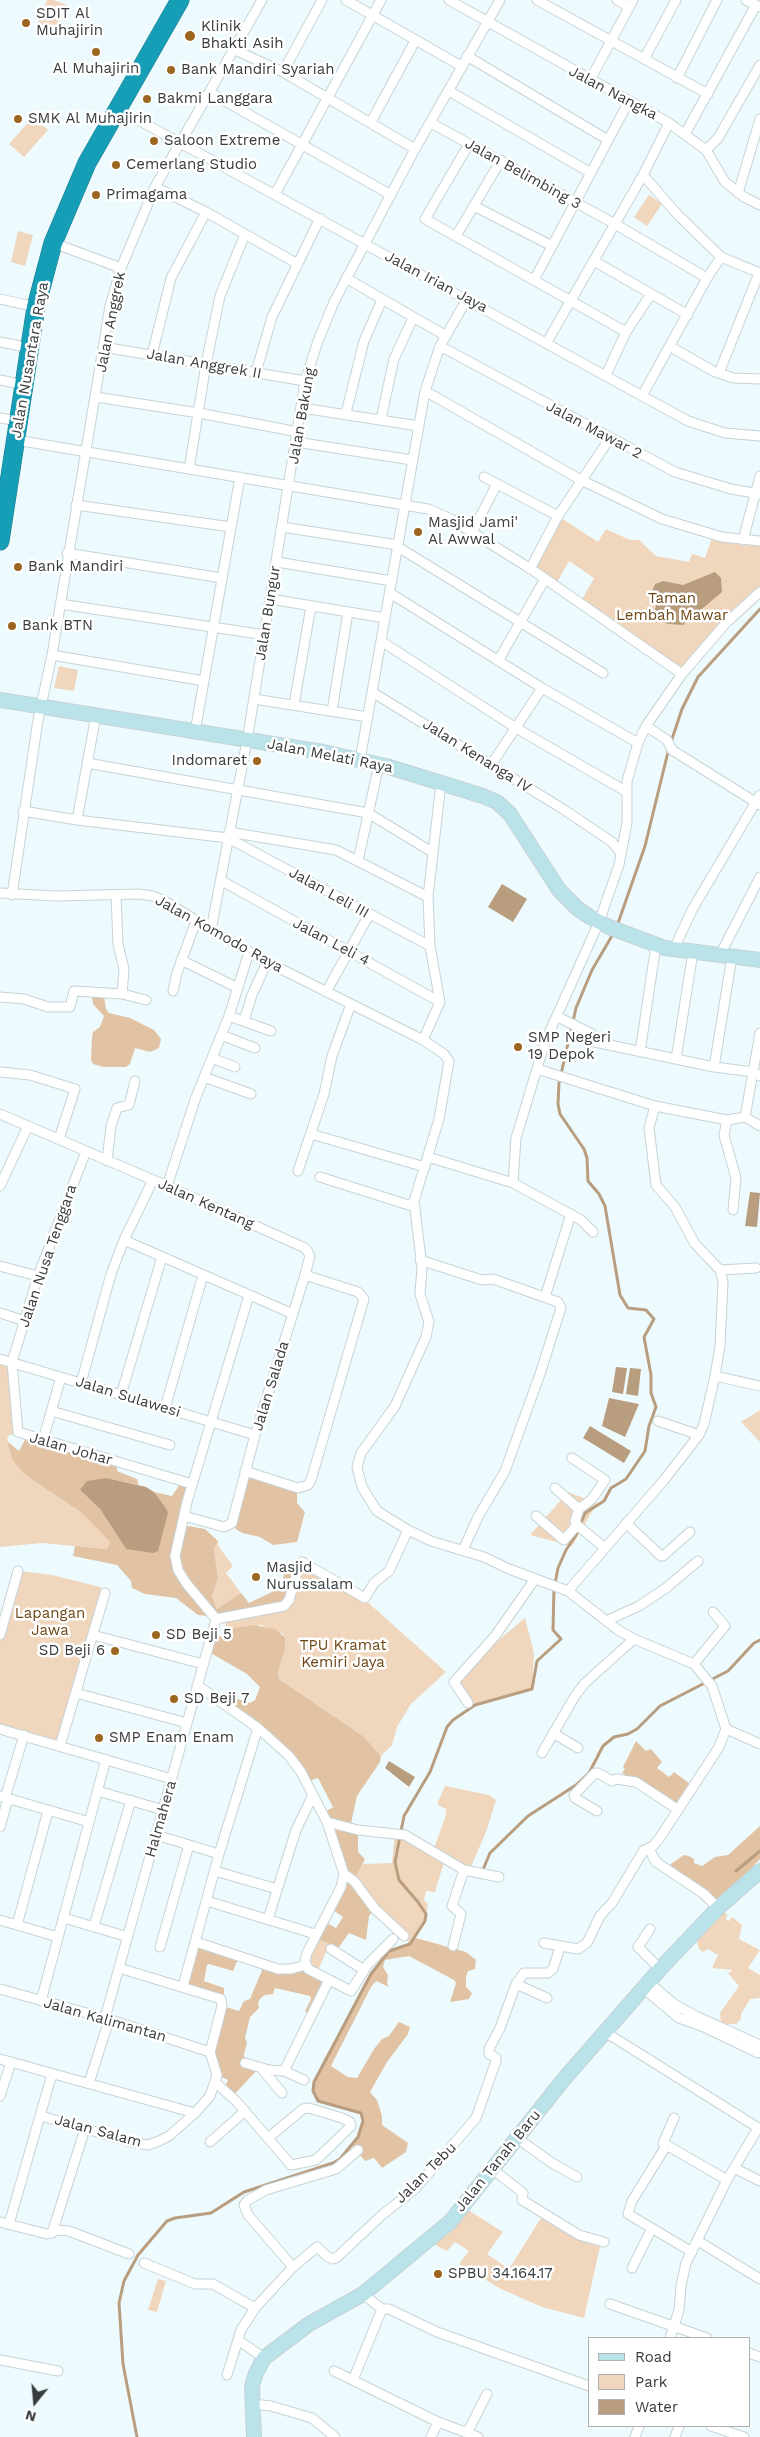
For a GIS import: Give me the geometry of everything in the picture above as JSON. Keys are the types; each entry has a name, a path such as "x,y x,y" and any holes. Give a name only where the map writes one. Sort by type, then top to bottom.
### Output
{"highway":[{"name":"Jalan Nusantara Raya","path":"1,532 10,450 19,421 36,307 53,243 87,163 180,0"}],"street":[{"name":"Jalan Anggrek","path":"12,895 23,811 52,655 67,553 96,397 110,306 120,268 154,187 211,93 262,0"},
{"path":"283,72 322,0"},
{"path":"346,0 461,66"},
{"path":"275,194 381,0"},
{"name":"Jalan Nangka","path":"448,0 669,123 706,150 725,182 738,193 760,205"},
{"name":"Jalan Bakung","path":"290,483 306,381 326,318 415,149 500,0"},
{"path":"537,0 708,94"},
{"path":"590,80 631,3 617,0"},
{"path":"644,59 676,0"},
{"path":"677,78 717,0"},
{"path":"685,134 758,6 746,0"},
{"path":"370,122 415,41"},
{"path":"235,50 283,72 415,149"},
{"path":"467,56 608,140"},
{"path":"706,150 718,138 760,65"},
{"path":"449,91 590,173"},
{"path":"211,93 392,195"},
{"path":"534,280 629,101"},
{"name":"Jalan Irian Jaya","path":"118,109 698,425 725,433 760,436"},
{"path":"738,193 760,119"},
{"name":"Jalan Belimbing 3","path":"431,123 615,224 707,278"},
{"path":"547,342 643,174 669,123"},
{"path":"469,144 425,219 626,332"},
{"path":"456,236 501,160"},
{"path":"643,174 677,214 721,257 759,273 719,373"},
{"path":"154,187 206,212 296,263"},
{"path":"474,206 552,246"},
{"path":"152,355 171,278 206,212"},
{"path":"256,372 272,317 296,263 320,218"},
{"path":"189,469 206,364 220,296 245,234"},
{"path":"53,243 120,268"},
{"path":"642,396 671,347 707,278 721,257"},
{"path":"594,261 688,315"},
{"path":"346,278 446,336"},
{"path":"606,376 626,332 650,294"},
{"path":"0,299 36,307"},
{"path":"360,760 425,391 440,346 467,299"},
{"path":"346,413 364,341 382,300"},
{"path":"381,419 394,359 413,318"},
{"path":"0,342 30,348"},
{"name":"Jalan Mawar 2","path":"440,346 675,472 731,489 758,494"},
{"name":"Jalan Anggrek II","path":"103,347 306,381"},
{"path":"671,347 719,373 733,378 760,379"},
{"path":"0,380 24,385"},
{"path":"425,391 581,480 662,519 722,537 760,541"},
{"path":"96,397 199,413 298,432"},
{"path":"302,408 346,413 419,426"},
{"path":"0,418 19,421"},
{"path":"530,569 558,516 610,438"},
{"path":"296,442 412,460"},
{"path":"10,450 86,452 240,477 290,483 406,504 439,513 530,569 682,674"},
{"path":"744,540 758,494 760,476"},
{"path":"195,732 240,477"},
{"path":"484,477 558,516"},
{"name":"Jalan Bungur","path":"211,930 222,881 247,741 290,483"},
{"path":"472,532 497,484"},
{"path":"76,505 231,527"},
{"path":"282,527 398,546 603,673"},
{"path":"67,553 222,578"},
{"path":"277,562 392,581"},
{"path":"498,661 545,579"},
{"path":"513,1182 516,1138 545,1042 610,927 620,852 627,823 628,775 638,743 646,726 682,674 726,623 760,592"},
{"path":"390,593 542,688 638,743"},
{"path":"270,600 385,618"},
{"path":"60,604 264,635"},
{"path":"294,705 311,606"},
{"path":"332,711 348,612"},
{"path":"381,641 516,728 627,792"},
{"path":"52,655 204,681"},
{"path":"491,764 542,688"},
{"name":"Jalan Kenanga IV","path":"372,692 491,764 581,822 612,842 620,852"},
{"path":"254,699 368,717"},
{"name":"Jalan Melati Raya","path":"0,700 360,760 483,796 502,806 514,818 564,897 578,909 610,927 656,945 693,952 759,959"},
{"path":"77,820 96,715"},
{"path":"646,726 667,740 672,750 758,801 692,910 674,949"},
{"path":"87,763 368,813 432,852"},
{"path":"358,861 379,764"},
{"path":"423,1040 440,1002 430,946 428,897 441,783"},
{"path":"23,811 77,820 229,835 328,848 358,861 428,897"},
{"name":"Jalan Leli III","path":"229,835 369,915 430,946"},
{"path":"714,1067 726,956 760,877"},
{"name":"Jalan Leli 4","path":"222,881 440,1002"},
{"name":"Jalan Komodo Raya","path":"0,893 12,895 153,896 168,902 196,921 267,962 423,1040 444,1054 450,1066 439,1119 428,1157"},
{"path":"116,895 118,944 124,969 122,994"},
{"path":"326,992 369,915"},
{"path":"173,991 196,921"},
{"path":"640,1052 656,945"},
{"path":"167,1186 204,1077 229,1016 249,952"},
{"path":"676,1059 693,952"},
{"path":"182,960 238,988"},
{"path":"244,1021 252,995 267,962"},
{"path":"0,996 24,999 48,1007 70,1007 74,991 122,994 146,1000"},
{"path":"298,1170 324,1094 332,1056 351,1004"},
{"path":"229,1016 271,1031"},
{"path":"558,1017 592,1034 594,1042 757,1074"},
{"path":"745,1117 757,1074 760,1034"},
{"path":"221,1035 255,1048"},
{"path":"212,1058 235,1067"},
{"path":"537,1069 654,1106 727,1120 745,1117 760,1126"},
{"path":"0,1072 30,1075 75,1089 59,1139"},
{"path":"204,1077 251,1094"},
{"path":"107,1160 111,1126 117,1108 129,1105 135,1081"},
{"path":"568,1591 699,1435 706,1415 715,1376 720,1346 723,1301 720,1270 695,1244 675,1207 656,1185 649,1128 654,1106"},
{"name":"Jalan Kentang","path":"0,1114 305,1248"},
{"path":"727,1120 724,1135 736,1178 733,1210"},
{"path":"0,1186 28,1126"},
{"path":"311,1134 425,1168"},
{"name":"Jalan Nusa Tenggara","path":"12,1362 38,1276 86,1151"},
{"path":"544,1943 578,1949 587,1943 600,1916 612,1903 644,1850 649,1849 658,1839 719,1747 726,1729 712,1686 706,1676 694,1664 634,1639 606,1621 568,1591 509,1569 484,1557 431,1541 408,1530 377,1510 370,1499 357,1467 361,1453 395,1406 426,1337 430,1322 420,1294 422,1267 414,1202 428,1157 513,1182 572,1214 593,1232"},
{"path":"320,1177 415,1207"},
{"path":"80,1383 111,1274 124,1240 153,1180"},
{"path":"544,1298 572,1214"},
{"path":"124,1240 293,1314"},
{"name":"Jalan Salada","path":"184,1516 224,1527 230,1525 255,1435 305,1275 310,1256 305,1248"},
{"path":"121,1395 162,1257"},
{"path":"420,1260 482,1280 493,1279 558,1302 561,1312 505,1471 478,1517 463,1550"},
{"path":"0,1266 38,1276"},
{"path":"720,1270 756,1268"},
{"path":"164,1408 203,1275"},
{"path":"245,1471 298,1488 308,1485 311,1480 364,1299 358,1292 305,1275"},
{"path":"250,1294 192,1484 176,1546 175,1562 186,1583 216,1619 284,1606 289,1600 299,1566 302,1562 365,1598 374,1583 389,1571 408,1530"},
{"path":"0,1313 25,1321"},
{"name":"Jalan Sulawesi","path":"0,1359 255,1435"},
{"name":"Jalan Johar","path":"12,1362 18,1432 192,1484"},
{"path":"715,1376 760,1386"},
{"path":"43,1440 61,1377"},
{"path":"51,1411 170,1445"},
{"path":"658,1421 699,1435"},
{"path":"572,1458 606,1480 596,1494 579,1509 576,1521 579,1527 605,1548"},
{"path":"555,1488 579,1509"},
{"path":"536,1516 564,1540 579,1527"},
{"path":"626,1523 660,1556 664,1556 690,1532"},
{"path":"606,1621 646,1601 698,1561"},
{"path":"0,1635 18,1571"},
{"path":"468,1703 454,1682 495,1636 534,1578"},
{"path":"60,1746 105,1593"},
{"path":"694,1664 725,1626 713,1612"},
{"name":"Halmahera","path":"89,2084 216,1619"},
{"path":"93,1635 203,1664"},
{"path":"542,1753 585,1683 634,1639"},
{"path":"198,1684 258,1728 295,1763 327,1822 344,1874 341,1887 315,1934 307,1953 306,1965 311,1971 350,1990 364,1970 393,1940"},
{"path":"76,1693 187,1723"},
{"path":"183,1986 258,1728"},
{"path":"0,1729 172,1779"},
{"path":"726,1729 760,1744"},
{"path":"553,1733 578,1748"},
{"path":"0,1826 4,1798 24,1735"},
{"path":"41,2001 106,1759"},
{"path":"597,1811 574,1798 574,1795 595,1773 612,1781 616,1779 636,1782 677,1809"},
{"path":"98,1791 163,1810"},
{"path":"268,1919 296,1830 313,1794"},
{"path":"4,1798 89,1822"},
{"path":"94,1926 131,1800"},
{"path":"18,1925 48,1811"},
{"path":"327,1822 358,1830 405,1835 464,1870 486,1876 499,1877"},
{"path":"156,1835 220,1854"},
{"path":"160,1947 189,1845"},
{"path":"649,1849 656,1862 704,1894 717,1907"},
{"path":"453,1946 460,1914 452,1906 464,1870"},
{"path":"215,1871 277,1889"},
{"name":"Jalan Tanah Baru","path":"254,2437 252,2386 261,2357 309,2324 363,2294 450,2222 491,2168 645,1985 657,1967 717,1907 760,1871"},
{"path":"344,1874 354,1881 375,1909 404,1936"},
{"path":"207,1901 315,1934"},
{"path":"64,1918 128,1937"},
{"path":"0,1920 58,1937"},
{"path":"650,1929 638,1947 657,1967"},
{"path":"196,1942 278,1969 291,1969 306,1965"},
{"name":"Jalan Tebu","path":"227,2375 242,2343 241,2330 255,2308 293,2267 317,2248 328,2258 336,2258 382,2215 415,2189 476,2118 496,2061 496,2058 488,2054 489,2049 500,2028 516,1984 524,1973 548,1973 553,1969 560,1947"},
{"path":"331,1949 364,1970"},
{"path":"120,1968 217,1997 222,2002 210,2052 217,2068 216,2083 245,2111 268,2138 291,2165 316,2160 352,2126 350,2122 342,2118 309,2108 303,2109 268,2138"},
{"path":"284,2071 329,1980"},
{"path":"516,1984 547,1998"},
{"path":"645,1985 680,2018 759,2045"},
{"name":"Jalan Kalimantan","path":"0,1989 107,2019 210,2052"},
{"path":"605,2032 759,2128 734,2168 692,2252 681,2286 674,2327 670,2337"},
{"path":"0,2059 195,2113"},
{"path":"0,2096 11,2062"},
{"path":"246,2063 260,2068 284,2071 304,2080"},
{"path":"260,2068 282,2093"},
{"path":"52,2074 41,2116 4,2223 47,2234 58,2230 69,2231 129,2254"},
{"name":"Jalan Salam","path":"41,2116 123,2140 148,2145 168,2136 195,2113 210,2096 216,2083"},
{"path":"210,2142 245,2111"},
{"path":"674,2118 662,2141 666,2146 728,2180"},
{"path":"52,2233 85,2129"},
{"path":"517,2138 552,2163 577,2177"},
{"path":"666,2146 628,2210 628,2214 651,2230 692,2252"},
{"path":"293,2267 248,2216 244,2205 248,2200 266,2190 336,2169 358,2150"},
{"path":"491,2168 523,2193 522,2200 579,2235 604,2242"},
{"path":"734,2168 760,2181"},
{"path":"632,2268 651,2230"},
{"path":"698,2241 760,2279"},
{"path":"144,2263 194,2284 213,2284 255,2308"},
{"path":"363,2294 382,2309 389,2309 437,2332 588,2386"},
{"path":"610,2304 704,2337"},
{"path":"353,2380 382,2309"},
{"path":"242,2343 261,2357"},
{"path":"0,2360 58,2371"},
{"path":"334,2371 438,2422 478,2437"},
{"path":"467,2433 487,2394"},
{"path":"252,2404 271,2406 312,2418 335,2437"},
{"path":"431,2437 438,2422"},
{"path":"714,2427 744,2437"}],"green space":[{"path":"47,0 54,0 67,5 54,35 36,28"},
{"path":"33,117 48,130 24,157 9,144"},
{"path":"649,195 662,204 647,226 634,217"},
{"path":"18,231 33,235 25,266 11,262"},
{"name":"Taman Lembah Mawar","path":"558,516 598,542 606,529 630,540 639,540 656,556 689,562 692,554 705,558 713,535 760,541 760,592 682,674 580,603 594,578 569,561 555,586 534,571 543,543"},
{"path":"59,666 78,670 74,691 54,688"},
{"path":"0,1359 12,1362 18,1432 8,1436 7,1441 12,1459 28,1477 82,1513 110,1542 107,1549 42,1543 0,1547"},
{"path":"760,1410 760,1442 741,1422"},
{"path":"568,1492 597,1503 572,1546 530,1535"},
{"path":"218,1541 219,1547 233,1566 226,1573 241,1593 217,1609 212,1596 218,1579 214,1549"},
{"name":"TPU Kramat Kemiri Jaya","path":"300,1563 363,1598 446,1672 411,1704 397,1727 392,1745 381,1756 363,1736 279,1679 278,1671 285,1650 283,1634 261,1625 226,1629 225,1617 253,1612"},
{"name":"Lapangan Jawa","path":"18,1571 52,1575 100,1587 105,1593 60,1746 0,1729 0,1635"},
{"path":"525,1618 534,1653 532,1689 475,1705 456,1676"},
{"path":"445,1786 489,1795 496,1800 486,1832 469,1871 445,1859 435,1892 426,1891 424,1900 428,1904 425,1921 410,1944 354,1881 363,1864 392,1863 395,1833 433,1851 446,1815 446,1809 438,1805"},
{"path":"723,1912 727,1914 726,1920 729,1921 732,1917 742,1925 739,1939 760,1950 748,1968 760,1975 760,1998 750,1999 741,2014 741,2019 736,2024 721,2023 720,2013 739,1986 728,1973 733,1970 712,1968 718,1955 708,1949 703,1952 699,1949 696,1939"},
{"path":"316,1938 330,1944 316,1974 305,1961"},
{"path":"463,2207 503,2232 487,2254 509,2269 541,2218 601,2242 584,2318 542,2307 501,2289 459,2264 469,2251 455,2242 447,2251 432,2243"},
{"path":"158,2279 166,2281 157,2312 148,2310"}],"shaded area":[{"path":"92,996 104,996 106,1009 109,1013 130,1018 154,1030 161,1039 159,1048 150,1052 135,1048 130,1064 126,1067 103,1067 93,1064 91,1060 93,1032 100,1027 104,1016 93,1004"},
{"path":"27,1436 117,1462 117,1471 137,1479 139,1485 107,1478 80,1490 100,1509 126,1549 166,1508 154,1492 172,1496 182,1481 192,1484 181,1528 189,1526 205,1529 218,1541 214,1549 218,1579 212,1596 217,1609 241,1593 249,1603 274,1591 283,1578 285,1569 290,1563 294,1562 297,1564 284,1606 208,1616 198,1615 176,1598 145,1594 132,1588 131,1581 117,1565 73,1556 75,1546 107,1549 110,1542 82,1513 28,1477 12,1459 7,1441 19,1451"},
{"path":"252,1477 297,1491 297,1503 305,1512 297,1542 273,1545 260,1537 242,1533 233,1527 241,1487"},
{"path":"255,1625 277,1630 285,1638 285,1650 278,1671 279,1679 363,1736 381,1756 380,1762 357,1796 350,1828 358,1830 358,1852 365,1859 354,1881 375,1909 369,1916 366,1940 349,1933 339,1947 337,1947 316,1938 325,1922 336,1928 343,1917 333,1910 342,1882 325,1812 333,1807 318,1778 309,1781 220,1698 223,1694 250,1703 255,1700 260,1687 247,1674 207,1651 211,1637 223,1636 226,1629"},
{"path":"636,1741 646,1751 651,1749 662,1762 657,1768 669,1777 674,1772 693,1786 677,1809 622,1773"},
{"path":"760,1826 760,1859 716,1906 665,1868 684,1855 694,1859 694,1863 702,1866 715,1857 728,1855"},
{"path":"416,1938 466,1952 476,1960 475,1969 468,1971 466,1977 466,1987 472,1993 469,1999 450,2002 456,1983 454,1980 409,1956 385,1960 383,1967 388,1975 387,1983 389,1987 376,1981 371,1987 331,2066 348,2077 357,2078 374,2049 382,2039 389,2036 399,2022 410,2027 408,2034 387,2062 370,2092 377,2100 382,2116 382,2125 408,2143 406,2152 382,2168 374,2158 365,2161 353,2147 352,2144 358,2136 363,2121 361,2113 318,2101 313,2091 314,2082 371,1974 389,1951 405,1947"},
{"path":"196,1942 239,1957 233,1971 207,1965 204,1981 224,1988 224,1994 221,1999 183,1986"},
{"path":"306,1965 329,1980 308,2013 305,2011 311,1999 310,1996 275,1988 273,1994 265,1995 261,1998 258,2002 259,2008 250,2017 245,2038 247,2043 244,2054 245,2063 257,2070 232,2097 224,2089 228,2080 217,2075 210,2052 222,2006 239,2011 244,2001 250,1999 263,1968"}],"water":[{"path":"715,572 721,578 722,592 683,625 668,624 656,619 653,615 657,603 652,591 655,584 663,581 683,585"},
{"path":"502,884 527,899 513,922 488,907"},
{"path":"750,1192 760,1193 757,1227 745,1226"},
{"path":"616,1367 627,1368 623,1394 612,1392"},
{"path":"630,1368 641,1369 638,1396 626,1394"},
{"path":"609,1398 639,1404 625,1437 602,1426"},
{"path":"590,1426 631,1451 624,1463 583,1438"},
{"path":"107,1478 146,1487 154,1492 166,1508 168,1513 158,1551 153,1553 126,1549 100,1509 80,1490 87,1481"},
{"path":"389,1761 415,1777 409,1787 385,1768"}],"waterway":[{"path":"671,742 682,709 698,677 760,609"},
{"path":"617,926 645,846 669,748"},
{"path":"137,2437 123,2364 119,2303 124,2281 138,2255 167,2221 175,2218 211,2213 244,2192 333,2163 340,2159 358,2137 363,2121 361,2113 318,2101 313,2091 314,2082 371,1974 389,1951 410,1944 425,1921 426,1914 399,1880 395,1862 404,1816 430,1772 447,1727 453,1720 475,1705 532,1689 537,1661 561,1639 553,1630 554,1589 558,1568 566,1550 576,1535 585,1513 604,1501 611,1488 626,1479 645,1451 649,1426 656,1407 651,1393 651,1375 644,1337 654,1319 646,1310 628,1308 620,1295 605,1206 599,1194 588,1181 587,1158 584,1149 560,1114 558,1104 559,1083 576,1008 592,970 613,934"},
{"path":"482,1872 490,1853 528,1816 576,1785 589,1773 603,1746 614,1737 628,1734 637,1729 660,1706 728,1671 754,1643 760,1640"},
{"path":"736,1871 760,1851"}],"place":[{"name":"SDIT Al Muhajirin","path":"26,23"},
{"name":"Klinik Bhakti Asih","path":"190,36"},
{"name":"Al Muhajirin","path":"96,52"},
{"name":"Bank Mandiri Syariah","path":"171,70"},
{"name":"Bakmi Langgara","path":"147,99"},
{"name":"SMK Al Muhajirin","path":"18,119"},
{"name":"Saloon Extreme","path":"154,141"},
{"name":"Cemerlang Studio","path":"116,165"},
{"name":"Primagama","path":"96,195"},
{"name":"Masjid Jami' Al Awwal","path":"418,532"},
{"name":"Bank Mandiri","path":"18,567"},
{"name":"Bank BTN","path":"12,626"},
{"name":"Indomaret","path":"257,761"},
{"name":"SMP Negeri 19 Depok","path":"518,1047"},
{"name":"Masjid Nurussalam","path":"256,1577"},
{"name":"SD Beji 5","path":"156,1635"},
{"name":"SD Beji 6","path":"115,1651"},
{"name":"SD Beji 7","path":"174,1699"},
{"name":"SMP Enam Enam","path":"99,1738"},
{"name":"SPBU 34.164.17","path":"438,2274"}]}
